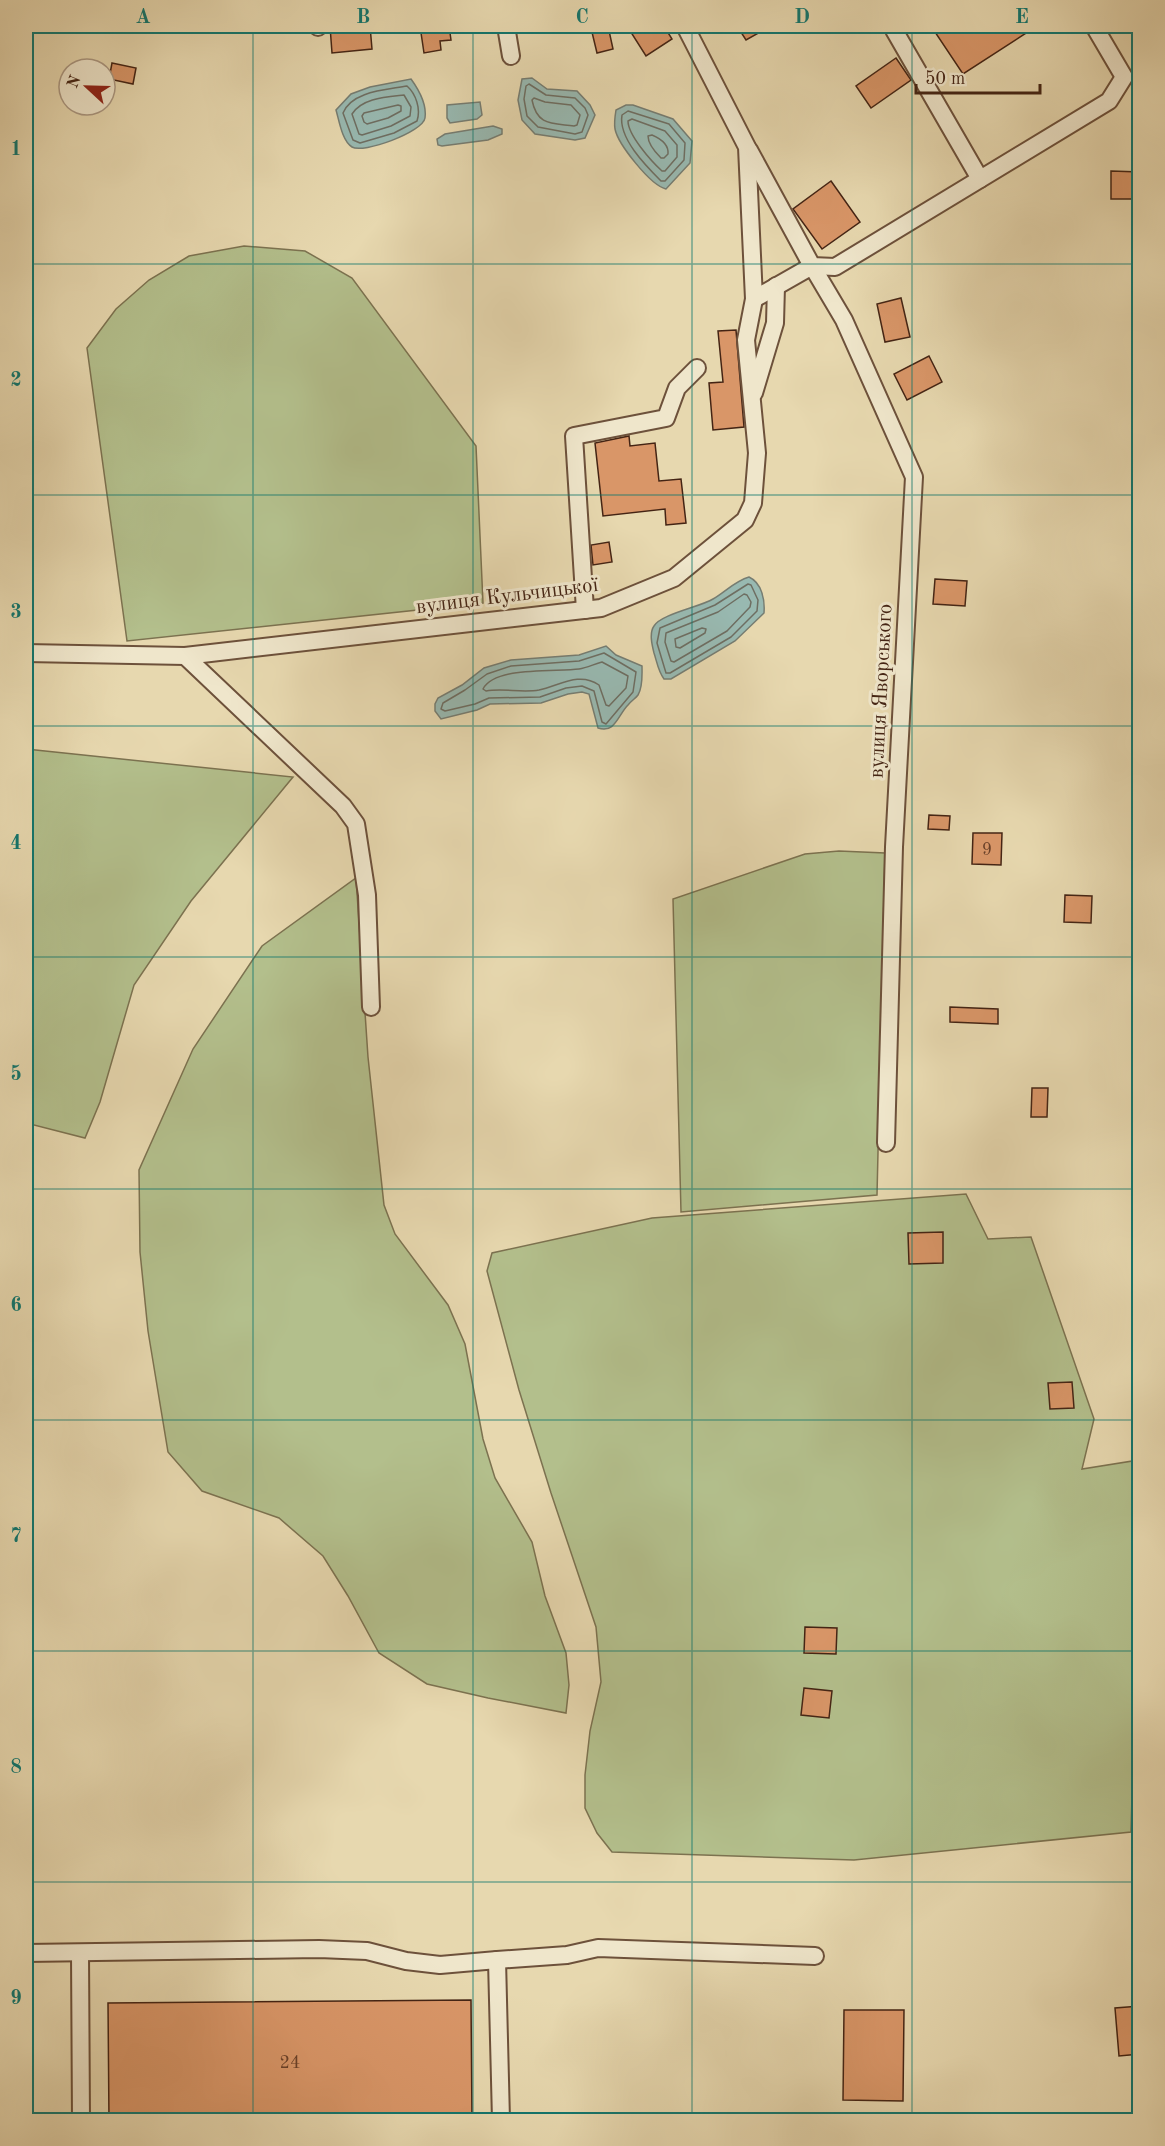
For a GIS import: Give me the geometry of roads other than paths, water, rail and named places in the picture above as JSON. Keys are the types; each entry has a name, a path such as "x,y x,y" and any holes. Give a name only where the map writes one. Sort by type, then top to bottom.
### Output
{"street":[{"path":"506,26 511,56"},
{"name":"вулиця Кульчицької","path":"26,653 185,656 602,608 674,578 745,520 753,503 757,453 746,340 753,299 747,147 685,26"},
{"path":"901,26 894,30 980,179"},
{"path":"753,299 812,266 835,267 1109,101 1124,77 1094,26"},
{"name":"вулиця Яворського","path":"747,147 844,320 914,477 894,847 886,1143"},
{"path":"752,400 775,323 776,286"},
{"path":"585,609 574,436 666,418 677,388 697,368"},
{"path":"185,656 343,806 356,824 367,895 371,1007"},
{"path":"26,1953 367,1951 406,1961 440,1965 567,1955 598,1948 815,1956"},
{"path":"80,1953 81,2121"},
{"path":"497,1960 501,2121"}],"water":[{"path":"532,78 547,89 577,91 590,105 595,115 585,138 575,140 535,134 522,120 518,100 522,79"},
{"path":"411,79 424,102 425,118 422,124 404,135 379,145 352,147 341,130 336,110 351,94 370,87"},
{"path":"480,102 482,115 477,119 450,123 447,118 447,105"},
{"path":"626,105 633,105 673,119 692,141 690,163 666,189 659,186 644,172 628,154 617,136 616,110"},
{"path":"493,126 502,129 502,134 488,140 438,145 437,139 445,134"},
{"path":"749,577 757,583 762,592 764,613 735,641 671,679 664,679 652,646 651,636 654,626 672,614 713,599"},
{"path":"606,646 616,655 642,666 640,692 616,722 608,728 598,728 589,694 582,692 541,703 490,704 477,710 441,719 435,711 438,698 462,685 484,668 511,660 579,655"}]}
